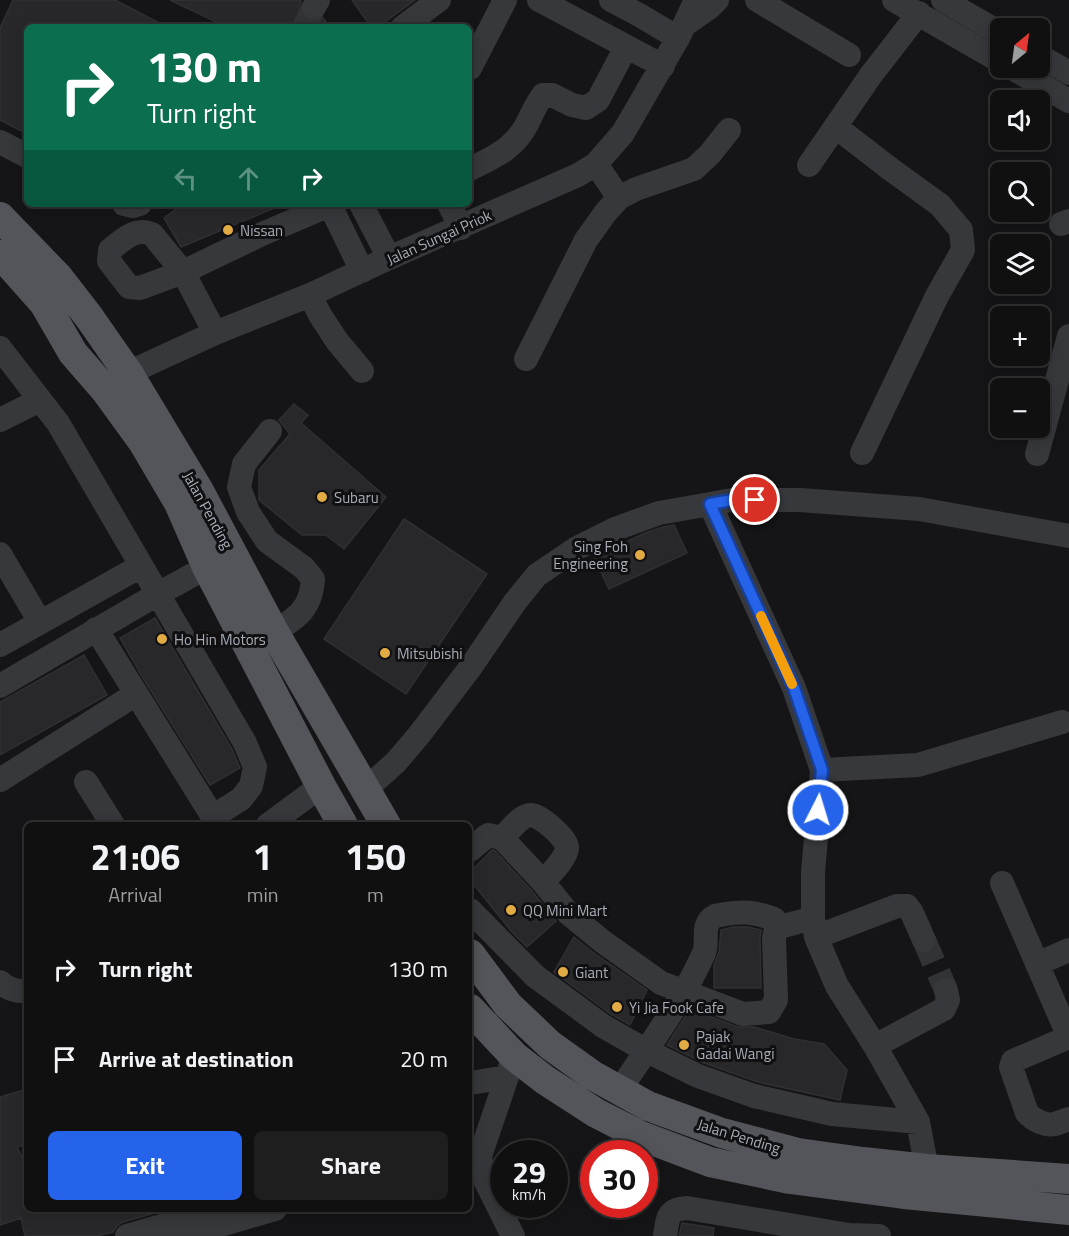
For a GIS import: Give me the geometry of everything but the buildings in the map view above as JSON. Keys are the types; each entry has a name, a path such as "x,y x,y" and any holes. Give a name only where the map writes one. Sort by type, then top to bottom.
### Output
{"main road":[{"name":"Jalan Pending","path":"0,217 58,277 128,373 199,491 274,632 384,822"},
{"name":"Jalan Pending","path":"0,255 44,303 73,353 106,391 143,442 179,503 207,567 330,811"},
{"path":"0,285 31,317 73,353"},
{"name":"Jalan Pending","path":"472,957 508,1005 550,1045 592,1075 648,1106 722,1133 798,1153 927,1169 1069,1179"},
{"name":"Jalan Pending","path":"472,1012 511,1066 545,1080 596,1113 641,1136 710,1162 790,1179 904,1194 1069,1210"}],"street":[{"path":"408,24 439,0"},
{"path":"472,64 505,0"},
{"path":"539,0 663,66"},
{"path":"611,0 646,8 682,31 717,0"},
{"name":"Jalan Sungai Priok","path":"128,373 215,333 310,295 461,228 579,175 596,164 623,134 663,66 696,0"},
{"path":"757,0 849,56"},
{"path":"894,0 990,55"},
{"path":"943,0 990,27"},
{"path":"809,165 871,75 919,13"},
{"path":"472,168 509,148 526,126 536,104 543,95 552,95 572,105 586,108 598,100 626,47"},
{"path":"1050,62 1069,73"},
{"path":"1029,78 1069,101"},
{"path":"836,127 940,206 961,230 963,250 937,296 862,453"},
{"path":"526,359 586,240 606,212 619,198 636,189 694,169 710,154 729,130"},
{"path":"0,142 24,154"},
{"path":"596,164 619,198"},
{"path":"215,333 183,272 262,234 326,207"},
{"path":"332,207 362,271"},
{"path":"363,207 389,258"},
{"path":"450,207 461,228"},
{"path":"310,295 337,341 362,370"},
{"path":"1037,454 1069,336"},
{"path":"0,348 58,423 245,743 255,767 250,786 242,799 216,820 96,629"},
{"path":"0,420 40,400"},
{"path":"270,431 244,464 239,486 248,512 267,541 304,568 313,579 312,591 303,611 297,618 274,632"},
{"path":"366,789 396,762 419,735 458,685 537,574 577,548 615,529 659,513 732,500 800,500 920,509 1069,536"},
{"path":"710,504 794,688 822,770 813,872 815,927 837,986 875,1046 918,1122 927,1169"},
{"path":"0,554 40,622"},
{"path":"0,645 141,566"},
{"path":"0,686 207,567"},
{"path":"0,780 136,694"},
{"path":"822,770 918,765 1062,722"},
{"path":"86,782 111,822"},
{"path":"281,822 330,811"},
{"path":"502,838 523,818 532,815 542,819 566,842 567,849 564,856 543,882"},
{"path":"472,847 488,835 502,838 568,913 602,941 661,983 684,993 742,1014 768,1012 776,1000 774,919 741,912 715,916 707,924 705,950 684,993 620,1090"},
{"path":"1002,883 1069,1037 1013,1061 1011,1067 1030,1117 1054,1125 1069,1119"},
{"path":"776,928 815,927 897,906 907,906 924,940"},
{"path":"472,912 535,976 603,1026 698,1076 754,1096 832,1114 918,1122"},
{"path":"1037,964 1069,950"},
{"path":"0,982 19,992 24,991"},
{"path":"875,1046 944,1009 948,1000 946,990"},
{"path":"472,1082 511,1066"},
{"path":"511,1066 480,1156 483,1176 513,1236"},
{"path":"665,1236 669,1216 677,1209 687,1208 849,1235 879,1236"},
{"path":"128,1236 209,1212"},
{"path":"183,1236 265,1212"}],"tunnel":[{"path":"306,24 314,7"},
{"path":"924,940 946,990"}],"slow traffic":[{"path":"761,616 792,684"}],"place":[{"name":"Nissan","path":"228,230"},
{"name":"Subaru","path":"322,497"},
{"name":"Sing Foh Engineering","path":"640,555"},
{"name":"Ho Hin Motors","path":"162,639"},
{"name":"Mitsubishi","path":"385,653"},
{"name":"QQ Mini Mart","path":"511,910"},
{"name":"Giant","path":"563,972"},
{"name":"Yi Jia Fook Cafe","path":"617,1007"},
{"name":"Pajak Gadai Wangi","path":"684,1045"}],"route":[{"path":"755,500 732,500 710,504 794,688 822,770 818,810"}]}
